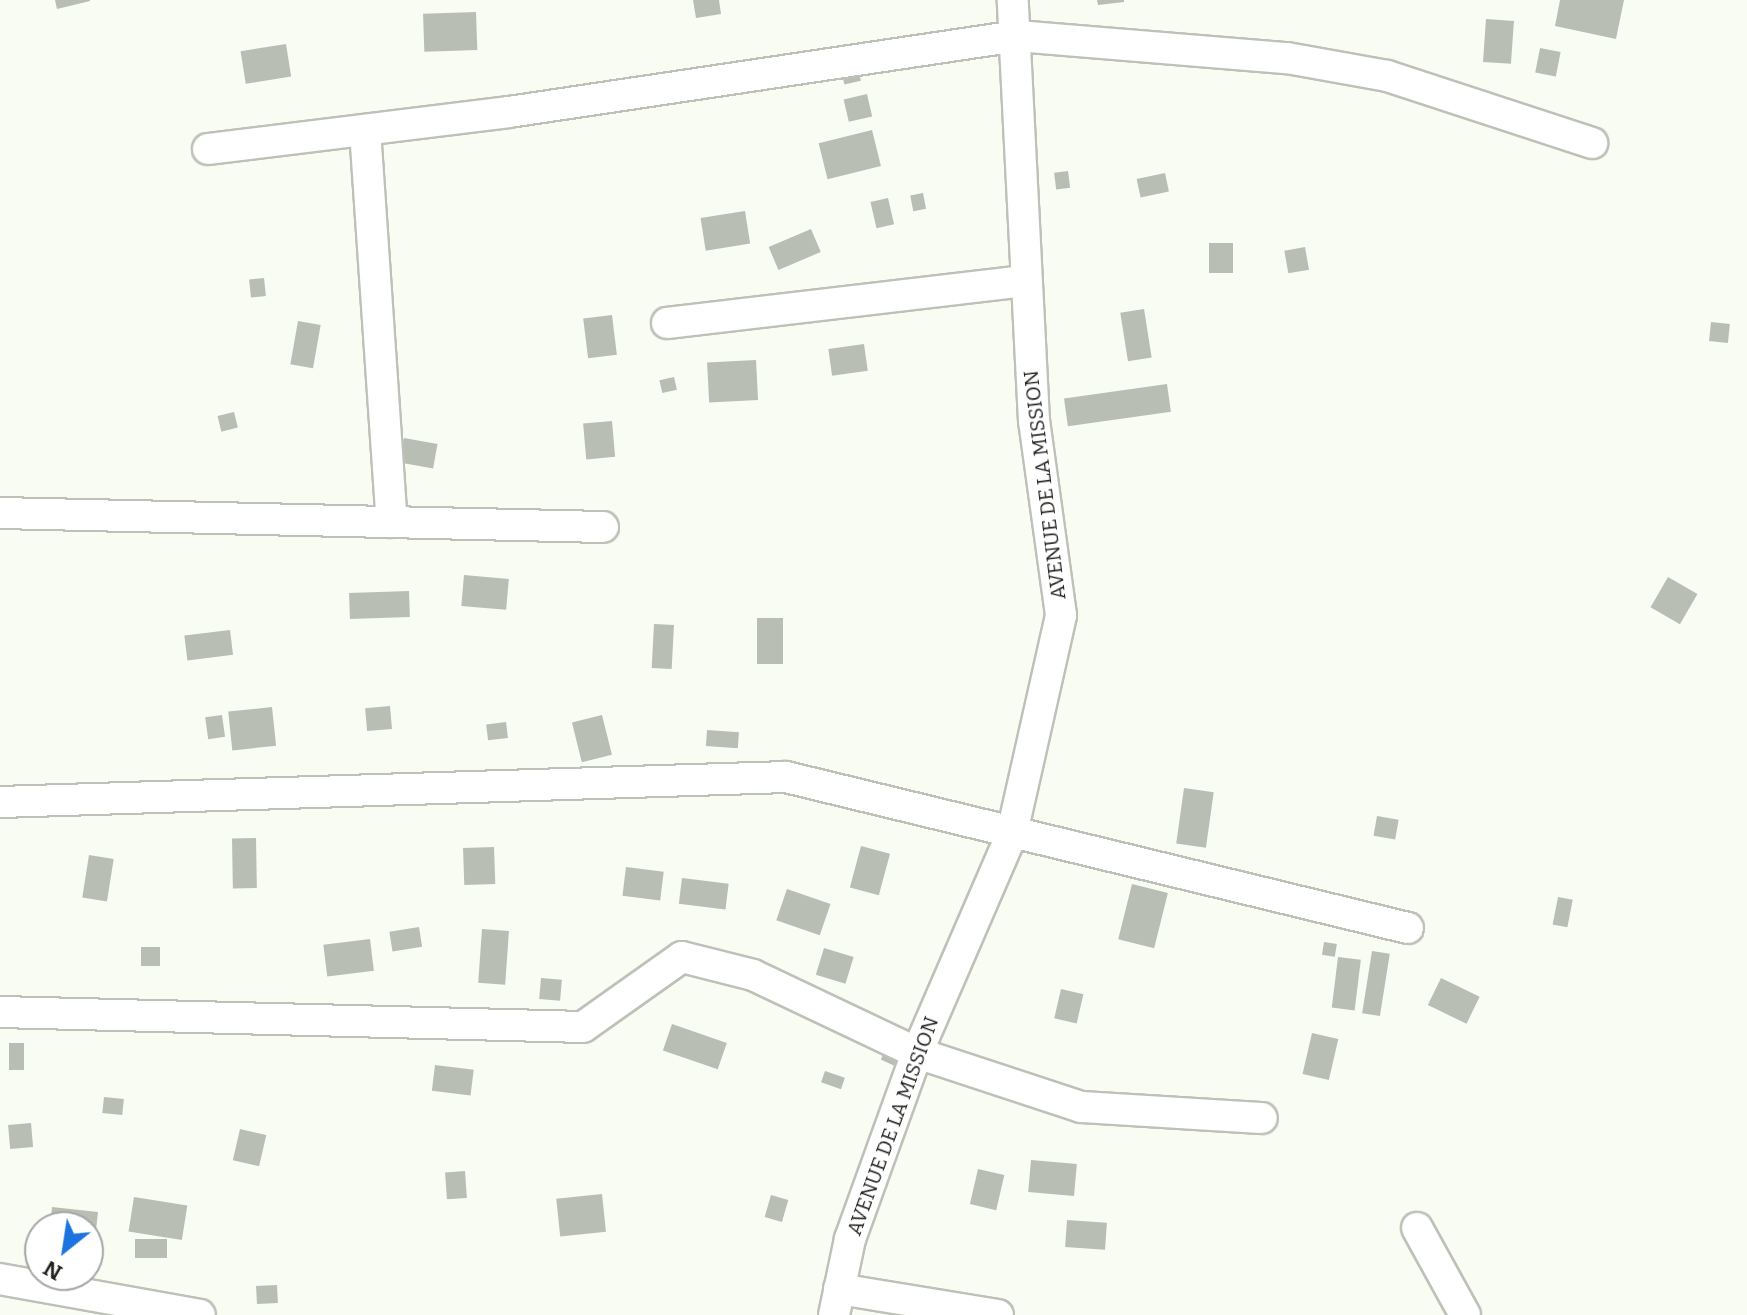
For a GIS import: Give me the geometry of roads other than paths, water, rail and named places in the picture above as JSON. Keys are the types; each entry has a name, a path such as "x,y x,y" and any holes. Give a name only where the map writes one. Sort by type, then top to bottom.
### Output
{"street":[{"name":"AVENUE DE LA MISSION","path":"837,1302 850,1239 917,1053 1012,833 1061,615 1034,421 1013,0"},
{"path":"208,149 525,110 1017,36 1287,58 1387,76 1592,143"},
{"path":"365,130 392,522"},
{"path":"667,323 1027,281"},
{"path":"0,513 603,527"},
{"path":"0,802 786,777 1408,928"},
{"path":"0,1012 583,1027 682,957 753,975 917,1053 1081,1107 1262,1118"},
{"path":"1417,1228 1465,1315"},
{"path":"0,1279 200,1315"},
{"path":"837,1302 998,1315"}]}
